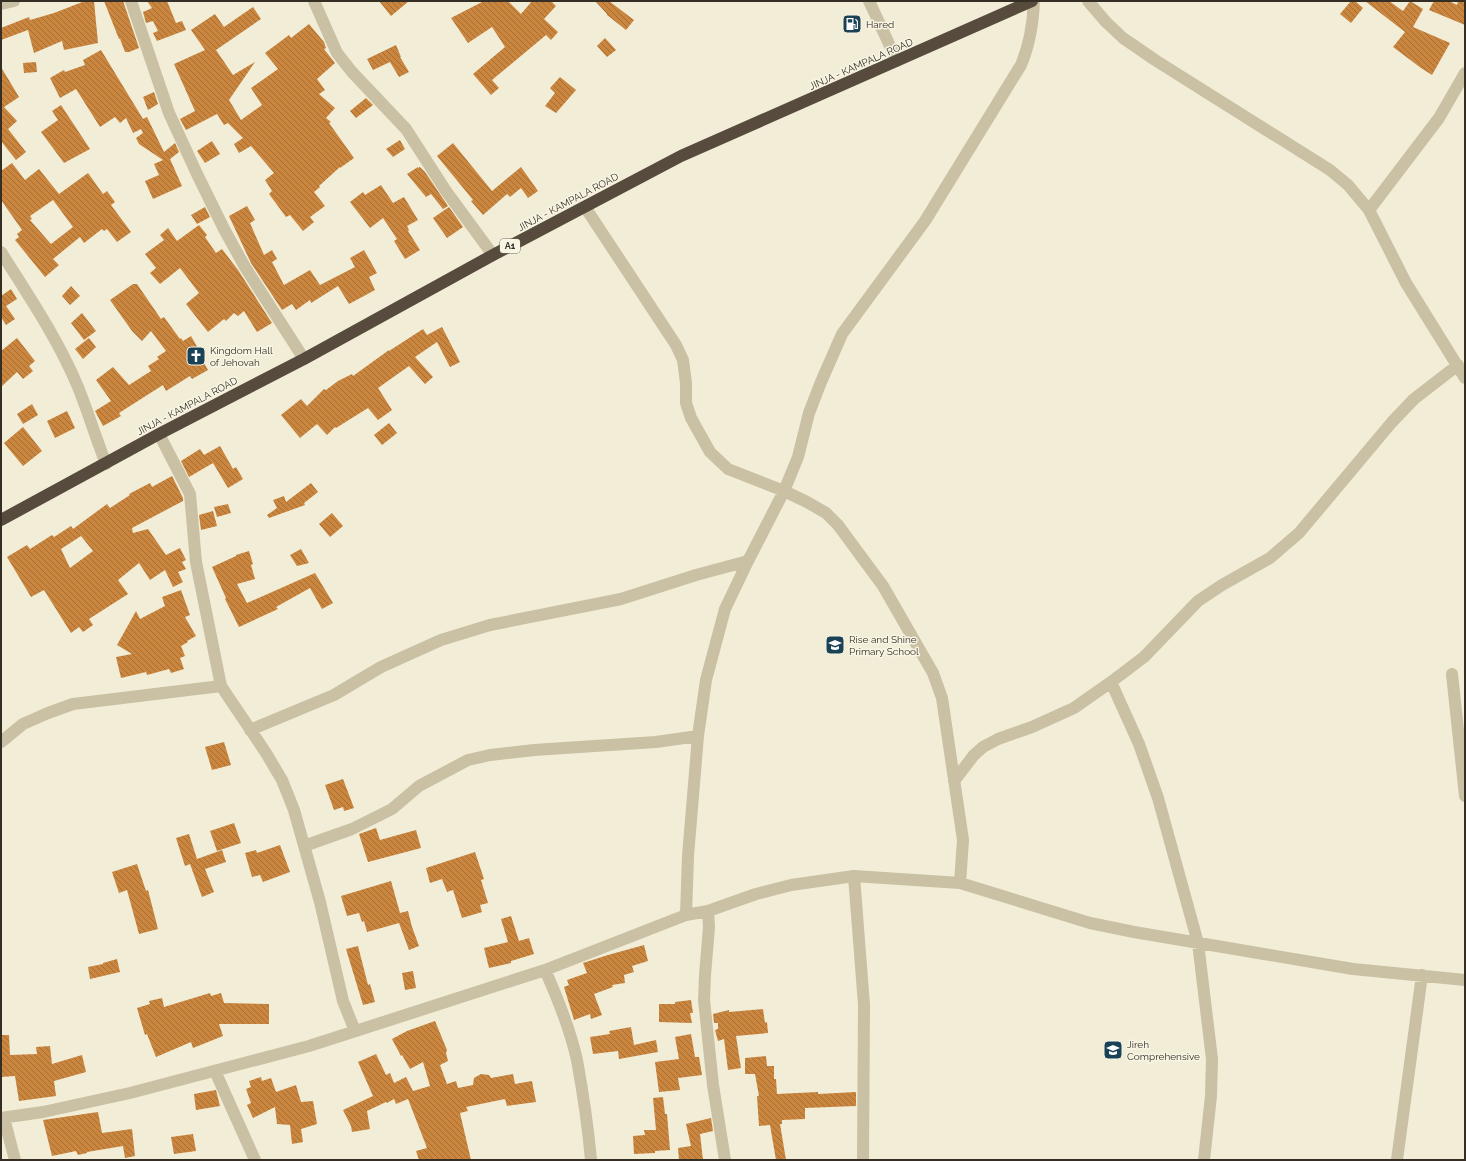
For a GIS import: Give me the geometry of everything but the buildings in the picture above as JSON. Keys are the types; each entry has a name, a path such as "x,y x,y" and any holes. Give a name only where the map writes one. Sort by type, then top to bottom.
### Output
{"highway":[{"name":"JINJA - KAMPALA ROAD","path":"1,520 159,434 304,359 493,255 681,156 1033,1"}],"street":[{"path":"1,4 14,1"},
{"path":"131,1 169,113 200,181 224,229 246,267 304,359"},
{"path":"314,1 337,53 352,72 406,129 446,191 493,255"},
{"path":"869,1 897,61"},
{"path":"686,915 688,856 698,736 706,680 725,609 784,491 798,457 809,414 842,334 925,221 1021,65 1027,52 1033,29 1033,1"},
{"path":"1088,1 1106,22 1155,60 1330,170 1348,186 1369,210 1406,283 1465,378"},
{"path":"1369,210 1439,118 1465,72"},
{"path":"585,207 676,345 683,360 686,383 686,403 691,418 710,452 728,469 784,491 826,513 851,541 883,586 933,673 942,698 963,840 960,883"},
{"path":"1,252 39,313 78,386 106,464"},
{"path":"954,781 974,755 983,747 998,739 1032,728 1074,708 1144,657 1198,601 1222,585 1270,558 1299,533 1392,422 1414,399 1458,365"},
{"path":"159,434 190,494 196,562 221,686 266,753 282,780 294,810 324,916 343,1000 355,1031"},
{"path":"250,730 334,694 381,667 441,640 490,625 621,599 696,575 748,561"},
{"path":"1452,674 1465,796"},
{"path":"1111,682 1139,744 1158,798 1198,943 1212,1059 1211,1096 1204,1160"},
{"path":"1,742 23,724 73,704 221,686"},
{"path":"304,846 352,829 392,809 419,786 468,760 534,750 656,742 698,736"},
{"path":"854,876 864,1005 863,1160"},
{"path":"15,1160 2,1118 50,1111 130,1093 309,1046 545,970 686,915 708,911 756,894 791,885 854,876 960,883 1090,922 1134,932 1353,969 1465,980"},
{"path":"708,911 709,927 704,1000 713,1085 725,1160"},
{"path":"545,970 564,1015 576,1059 587,1123 591,1160"},
{"path":"1397,1160 1422,975"},
{"path":"216,1071 255,1160"}],"place":[{"name":"Hared","path":"852,24"},
{"name":"Kingdom Hall of Jehovah","path":"196,356"},
{"name":"Rise and Shine Primary School","path":"835,645"},
{"name":"Jireh Comprehensive","path":"1113,1050"}]}
